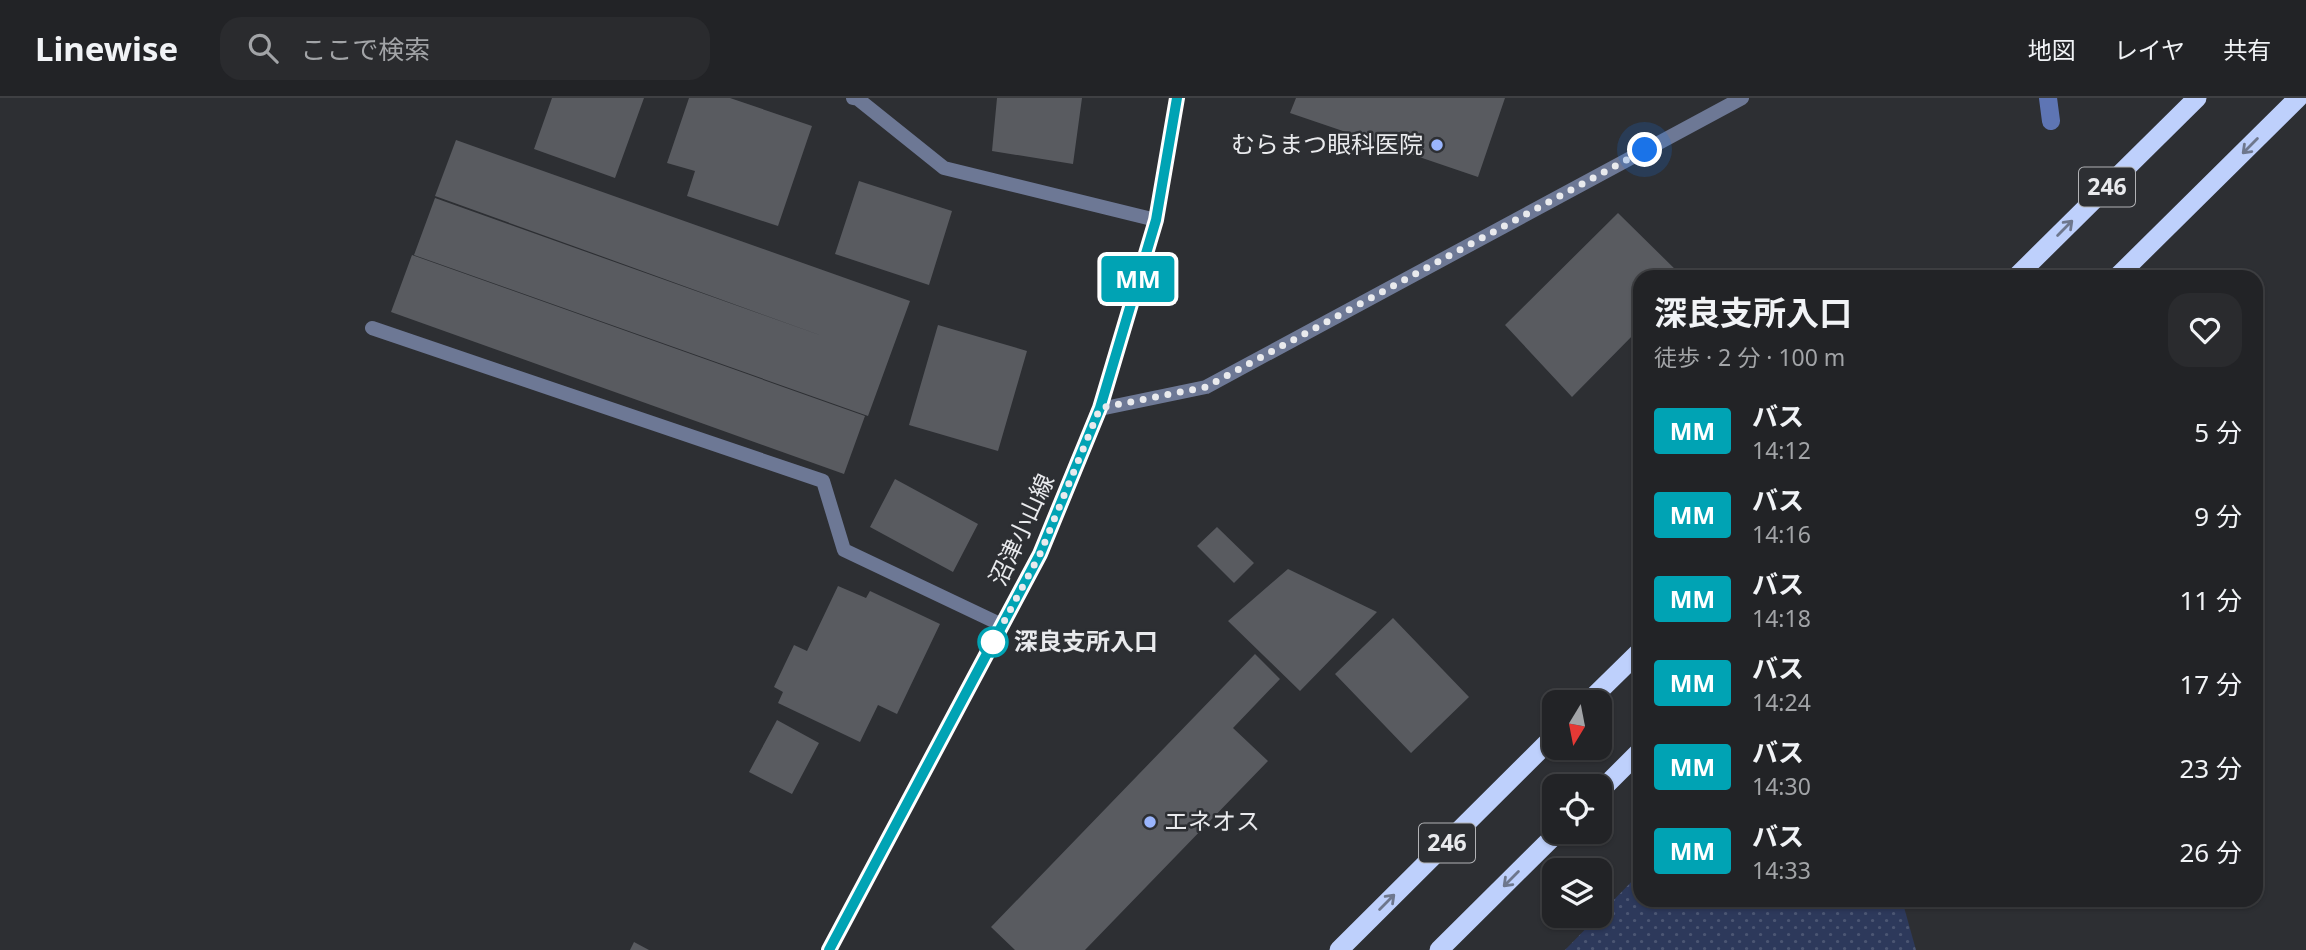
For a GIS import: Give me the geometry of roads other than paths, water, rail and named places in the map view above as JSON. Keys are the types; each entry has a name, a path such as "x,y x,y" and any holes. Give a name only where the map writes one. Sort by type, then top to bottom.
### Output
{"highway":[{"name":"246","path":"2023,270 2197,98"},
{"path":"2124,270 2298,98"},
{"path":"1600,690 1633,657"},
{"name":"246","path":"1339,950 1542,748"},
{"path":"1612,779 1633,758"},
{"path":"1439,950 1546,844"}],"main road":[{"name":"沼津小山線","path":"829,950 1040,554 1100,408 1156,220 1177,98"}],"street":[{"path":"853,98 858,99 944,168 1156,220"},
{"path":"1100,408 1206,387 1742,98"},
{"path":"372,328 823,481 844,550 1002,625"}],"waterway":[{"path":"2048,98 2051,121"}],"place":[{"name":"むらまつ眼科医院","path":"1437,145"},
{"name":"深良支所入口","path":"993,642"},
{"name":"エネオス","path":"1150,822"}]}
